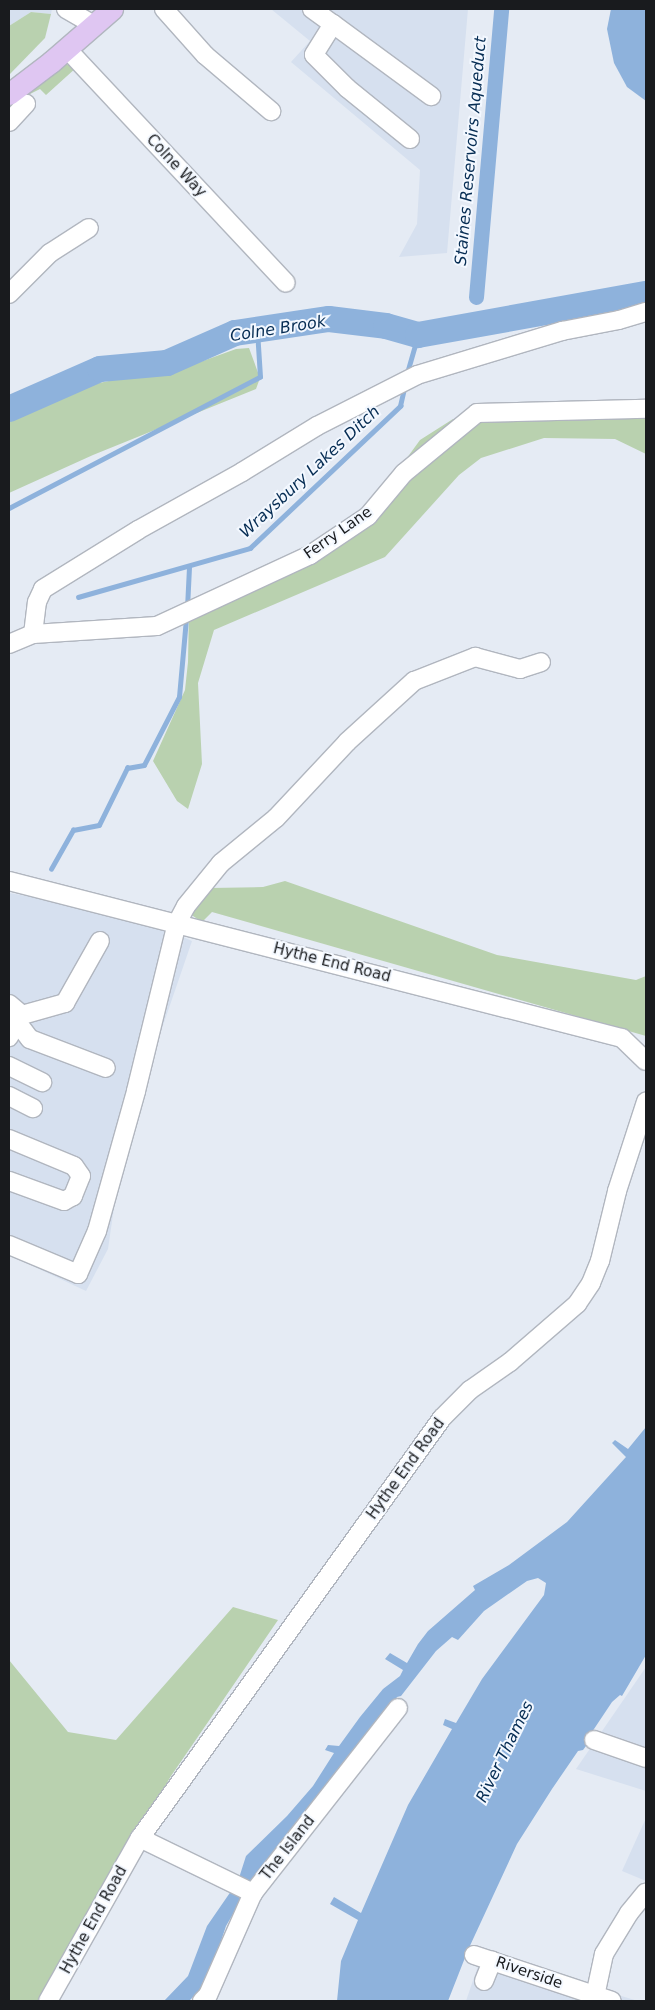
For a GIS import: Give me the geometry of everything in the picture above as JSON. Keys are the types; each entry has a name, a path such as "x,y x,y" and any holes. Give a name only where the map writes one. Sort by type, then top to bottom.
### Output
{"main road":[{"path":"17,99 67,49 93,17 112,9"}],"street":[{"path":"66,9 93,17"},
{"path":"164,9 205,55 271,111"},
{"path":"312,9 431,96"},
{"path":"333,24 314,55 347,88 410,139"},
{"name":"Colne Way","path":"67,49 286,283"},
{"path":"9,122 17,99"},
{"path":"9,294 50,253 89,228"},
{"path":"33,634 37,602 43,589 138,530 242,472 317,426 417,375 562,331 619,320 646,312"},
{"name":"Ferry Lane","path":"9,644 33,634 157,626 310,555 368,516 404,473 477,413 646,409"},
{"path":"9,1245 78,1274 97,1231 136,1092 176,923 186,906 221,863 276,818 347,742 414,681 475,656 520,669 540,662"},
{"name":"Hythe End Road","path":"9,881 622,1038 646,1061"},
{"path":"100,941 64,1003 14,1020 30,1039 106,1068"},
{"path":"9,1066 42,1082"},
{"path":"9,1096 33,1108"},
{"name":"Hythe End Road","path":"48,2001 140,1838 442,1418 470,1390 510,1362 577,1304 591,1283 600,1261 617,1191 646,1102"},
{"path":"9,1139 74,1166 81,1176 73,1196 64,1201 9,1181"},
{"name":"The Island","path":"202,2001 208,1995 253,1892 398,1708"},
{"path":"594,1740 646,1758"},
{"path":"140,1838 253,1892"},
{"path":"595,1996 604,1954 629,1913 645,1893"},
{"name":"Riverside","path":"474,1955 612,2001"},
{"path":"484,1981 492,1961"}],"shaded area":[{"path":"9,9 52,9 51,14 31,12 9,26"},
{"path":"271,9 468,9 447,253 399,257 417,224 420,170 291,62 310,41"},
{"path":"9,893 161,927 192,941 158,1040 118,1180 108,1249 86,1291 9,1255"},
{"path":"646,1667 646,1791 576,1769"},
{"path":"646,1818 646,1881 622,1871"},
{"path":"482,1954 638,2001 466,2001"}],"green space":[{"path":"31,12 51,14 45,38 9,75 9,26"},
{"path":"70,64 77,67 46,95 40,89 22,98 9,110 9,103 59,67"},
{"path":"249,348 260,378 256,389 93,455 9,493 9,414 56,392 200,362 236,349"},
{"path":"646,413 646,454 615,439 544,438 481,458 459,475 385,557 214,630 198,683 202,764 188,809 177,801 153,761 185,690 188,662 189,610 297,559 367,513 420,440 453,419 489,416"},
{"path":"285,881 497,955 636,980 646,976 646,1036 212,912 202,922 190,914 211,888 263,887"},
{"path":"233,1607 278,1620 171,1776 38,2001 9,2001 9,1660 68,1732 116,1740"}],"water":[{"path":"611,9 646,9 646,101 627,87 614,63 607,29"},
{"name":"River Thames","path":"646,1427 646,1655 622,1696 620,1695 612,1702 588,1738 589,1742 583,1750 578,1751 517,1844 468,1950 448,2001 337,2001 341,1961 358,1920 330,1904 334,1897 361,1913 408,1805 452,1729 443,1725 445,1719 456,1723 482,1679 544,1595 546,1583 538,1578 527,1581 484,1611 458,1640 452,1637 436,1651 401,1696 397,1697 385,1718 285,1844 260,1868 226,1926 210,1974 203,1987 189,2001 164,2001 188,1976 207,1926 238,1881 246,1856 287,1816 313,1786 334,1753 325,1750 328,1745 339,1746 383,1689 400,1676 403,1670 385,1659 390,1653 407,1663 428,1631 475,1590 473,1586 509,1565 567,1522 626,1457 612,1443 615,1440 628,1449"}],"waterway":[{"name":"Staines Reservoirs Aqueduct","path":"476,297 501,9"},
{"name":"Colne Brook","path":"9,409 100,369 167,363 235,333 329,319 386,326 418,335 646,294"},
{"path":"9,508 260,377 257,331"},
{"name":"Wraysbury Lakes Ditch","path":"407,373 418,335"},
{"name":"Wraysbury Lakes Ditch","path":"78,597 250,548 400,406 404,388"},
{"path":"187,608 189,567"},
{"path":"51,869 73,830 99,825 127,768 144,765 179,697 186,618"}]}
